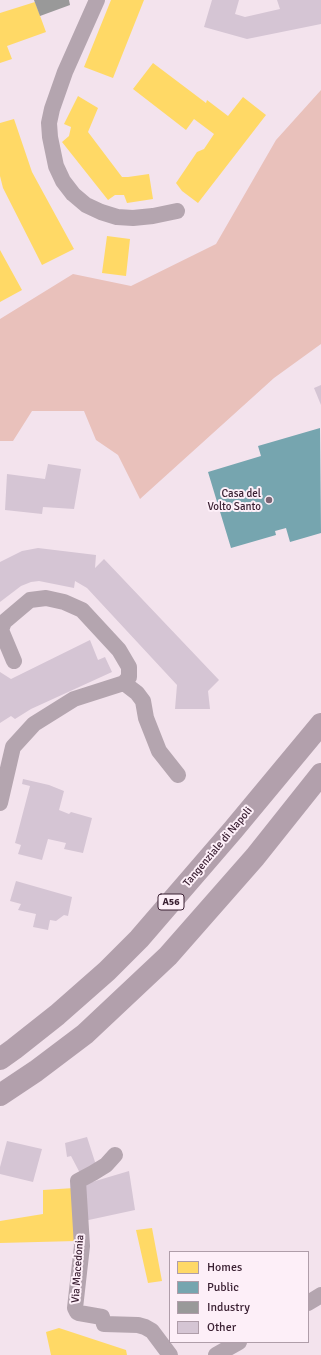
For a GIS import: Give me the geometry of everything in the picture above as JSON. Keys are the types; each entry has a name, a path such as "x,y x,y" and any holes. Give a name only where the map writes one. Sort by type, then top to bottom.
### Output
{"highway":[{"name":"Tangenziale di Napoli","path":"0,1059 57,1015 107,971 139,939 233,830 321,724"},
{"path":"0,1095 36,1071 86,1034 168,956 255,857 321,774"}],"street":[{"path":"97,0 64,72 52,109 49,123 50,137 52,151 58,170 63,181 73,194 86,205 101,212 117,217 133,218 153,216 176,211"},
{"path":"0,803 13,748 34,724 74,699 124,683 129,677 129,667 119,650 82,610 64,602 46,598 30,600 4,622 1,630 14,661"},
{"path":"124,683 137,693 143,701 146,718 159,751 178,775"},
{"name":"Via Macedonia","path":"115,1155 99,1169 78,1181 82,1246 75,1308 79,1313 102,1317 104,1324 138,1325 145,1327 152,1331 170,1355"},
{"path":"309,1302 321,1295"},
{"path":"216,1355 238,1343"}],"shaded area":[{"path":"321,90 321,344 274,378 140,499 118,455 96,440 84,411 32,411 13,441 0,441 0,319 73,274 131,286 216,244 276,140"}],"building: Homes":[{"path":"111,0 144,0 113,78 84,67"},
{"path":"35,2 46,32 7,46 12,59 0,63 0,13"},
{"path":"153,63 206,103 207,100 228,116 243,97 266,115 198,203 182,191 176,183 197,152 204,149 214,134 194,119 186,130 133,89"},
{"path":"78,96 98,108 88,132 122,177 149,174 153,199 127,203 124,195 115,195 108,200 62,142 69,136 71,127 64,124"},
{"path":"14,119 32,172 74,249 42,265 3,188 0,176 0,123"},
{"path":"107,236 130,239 126,276 102,273"},
{"path":"0,250 22,290 0,302"},
{"path":"74,1188 76,1241 0,1243 0,1221 43,1214 43,1190"},
{"path":"152,1228 162,1281 148,1283 136,1230"},
{"path":"59,1328 126,1350 127,1355 51,1355 46,1332"}],"building: Public":[{"name":"Casa del Volto Santo","path":"320,428 321,533 290,542 286,528 275,531 276,535 231,548 208,472 261,456 258,446"}],"building: Industry":[{"path":"34,0 69,0 70,5 40,16"}],"building: Other":[{"path":"212,0 239,0 235,14 245,17 280,9 277,0 321,0 321,24 247,39 204,27"},
{"path":"321,385 321,405 314,388"},
{"path":"48,464 81,469 74,509 43,507 42,514 5,510 7,474 45,479"},
{"path":"38,548 96,555 95,568 104,559 219,680 208,691 210,709 175,709 177,685 87,588 75,581 74,588 39,581 31,582 21,586 0,602 0,562 22,551"},
{"path":"90,640 98,660 105,657 112,672 31,709 15,719 11,716 0,723 0,672 11,679"},
{"path":"23,779 49,785 64,791 59,810 69,814 71,812 92,818 83,853 64,849 66,843 48,839 42,860 18,854 21,845 15,843 30,786 22,784"},
{"path":"16,881 72,897 68,916 64,915 56,921 50,920 48,930 33,927 36,914 18,910 21,904 10,901"},
{"path":"87,1137 96,1165 81,1175 71,1156 67,1157 65,1143"},
{"path":"7,1141 42,1149 33,1182 0,1174 0,1167"},
{"path":"129,1171 135,1210 84,1221 82,1185"}],"place":[{"name":"Casa del Volto Santo","path":"269,500"}]}
